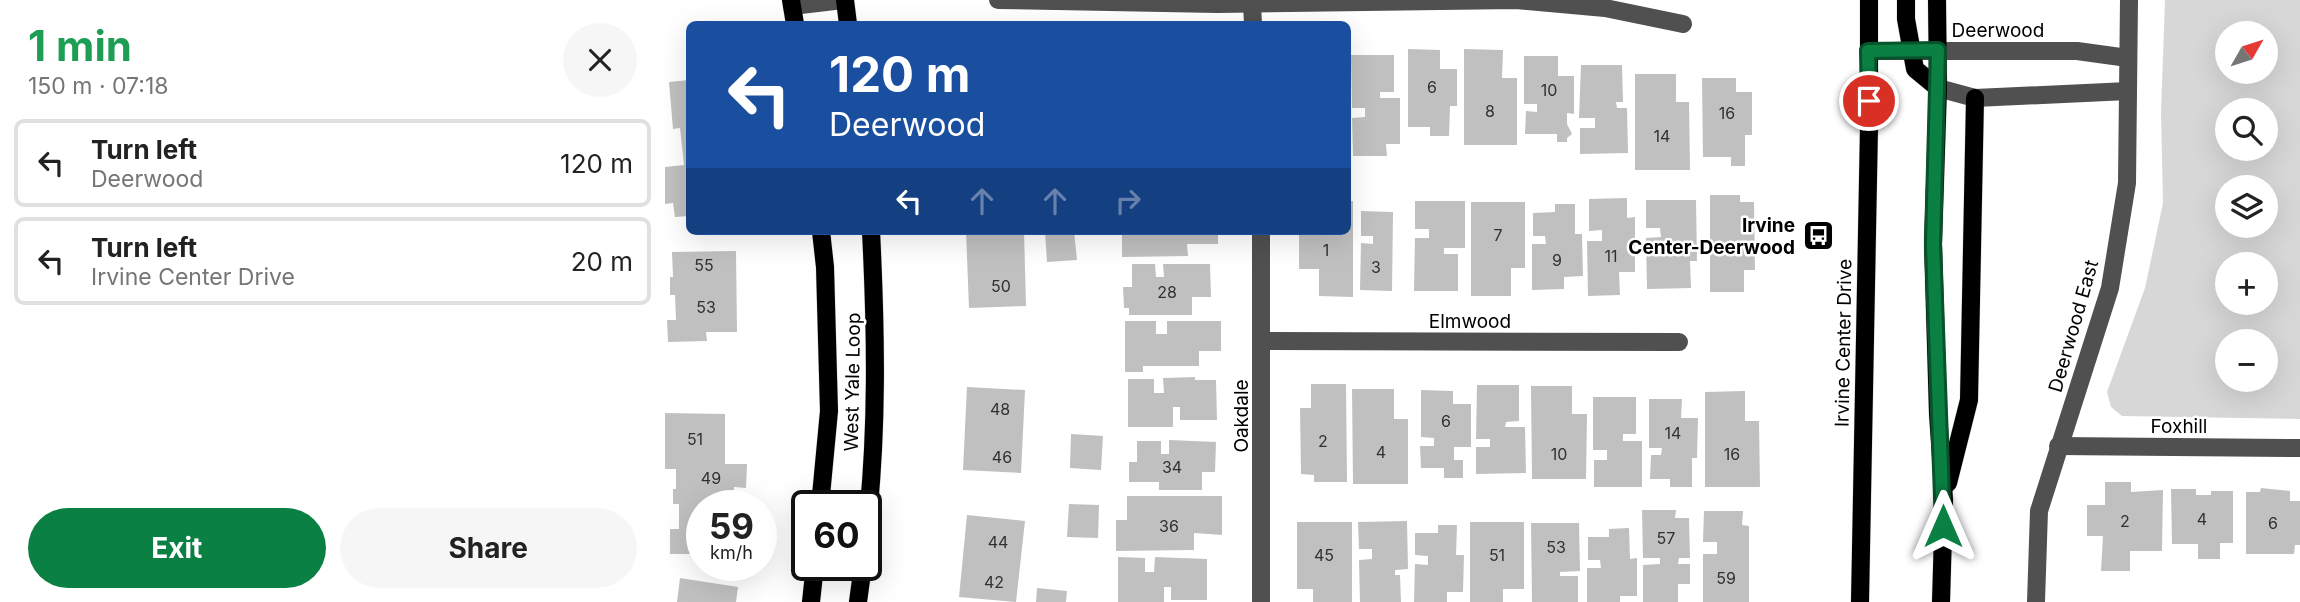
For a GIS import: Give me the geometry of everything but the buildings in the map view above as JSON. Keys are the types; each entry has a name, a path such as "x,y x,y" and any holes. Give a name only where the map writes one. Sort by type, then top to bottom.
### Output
{"main road":[{"path":"844,0 848,21"},
{"name":"Irvine Center Drive","path":"1860,602 1869,0"},
{"path":"1906,0 1906,19 1915,69 1938,88"},
{"path":"1937,0 1938,88 1933,244 1938,414 1944,500 1941,602"},
{"path":"791,3 794,21"},
{"path":"1944,500 1969,400 1975,98"},
{"name":"West Yale Loop","path":"821,235 825,267 829,411 822,490"},
{"name":"West Yale Loop","path":"871,235 875,318 871,490"},
{"path":"811,602 813,581"},
{"path":"858,602 861,581"}],"street":[{"path":"791,3 844,0"},
{"path":"998,0 1252,4 1516,0 1605,8 1683,24"},
{"name":"Deerwood East","path":"2036,602 2039,511 2110,288 2127,183 2129,0"},
{"path":"1252,4 1253,21"},
{"name":"Deerwood","path":"1868,51 2077,51 2128,58"},
{"path":"1938,88 1975,98 2128,91"},
{"name":"Oakdale","path":"1261,235 1261,602"},
{"name":"Elmwood","path":"1262,341 1679,342"},
{"name":"Foxhill","path":"2058,446 2300,448"}],"shaded area":[{"path":"2165,0 2300,0 2300,419 2122,416 2111,407 2107,392 2145,288 2163,203 2161,112"}],"place":[{"name":"Irvine Center-Deerwood","path":"1818,236"}],"route":[{"path":"1869,101 1868,51 1938,50 1933,244 1943,526"}]}
